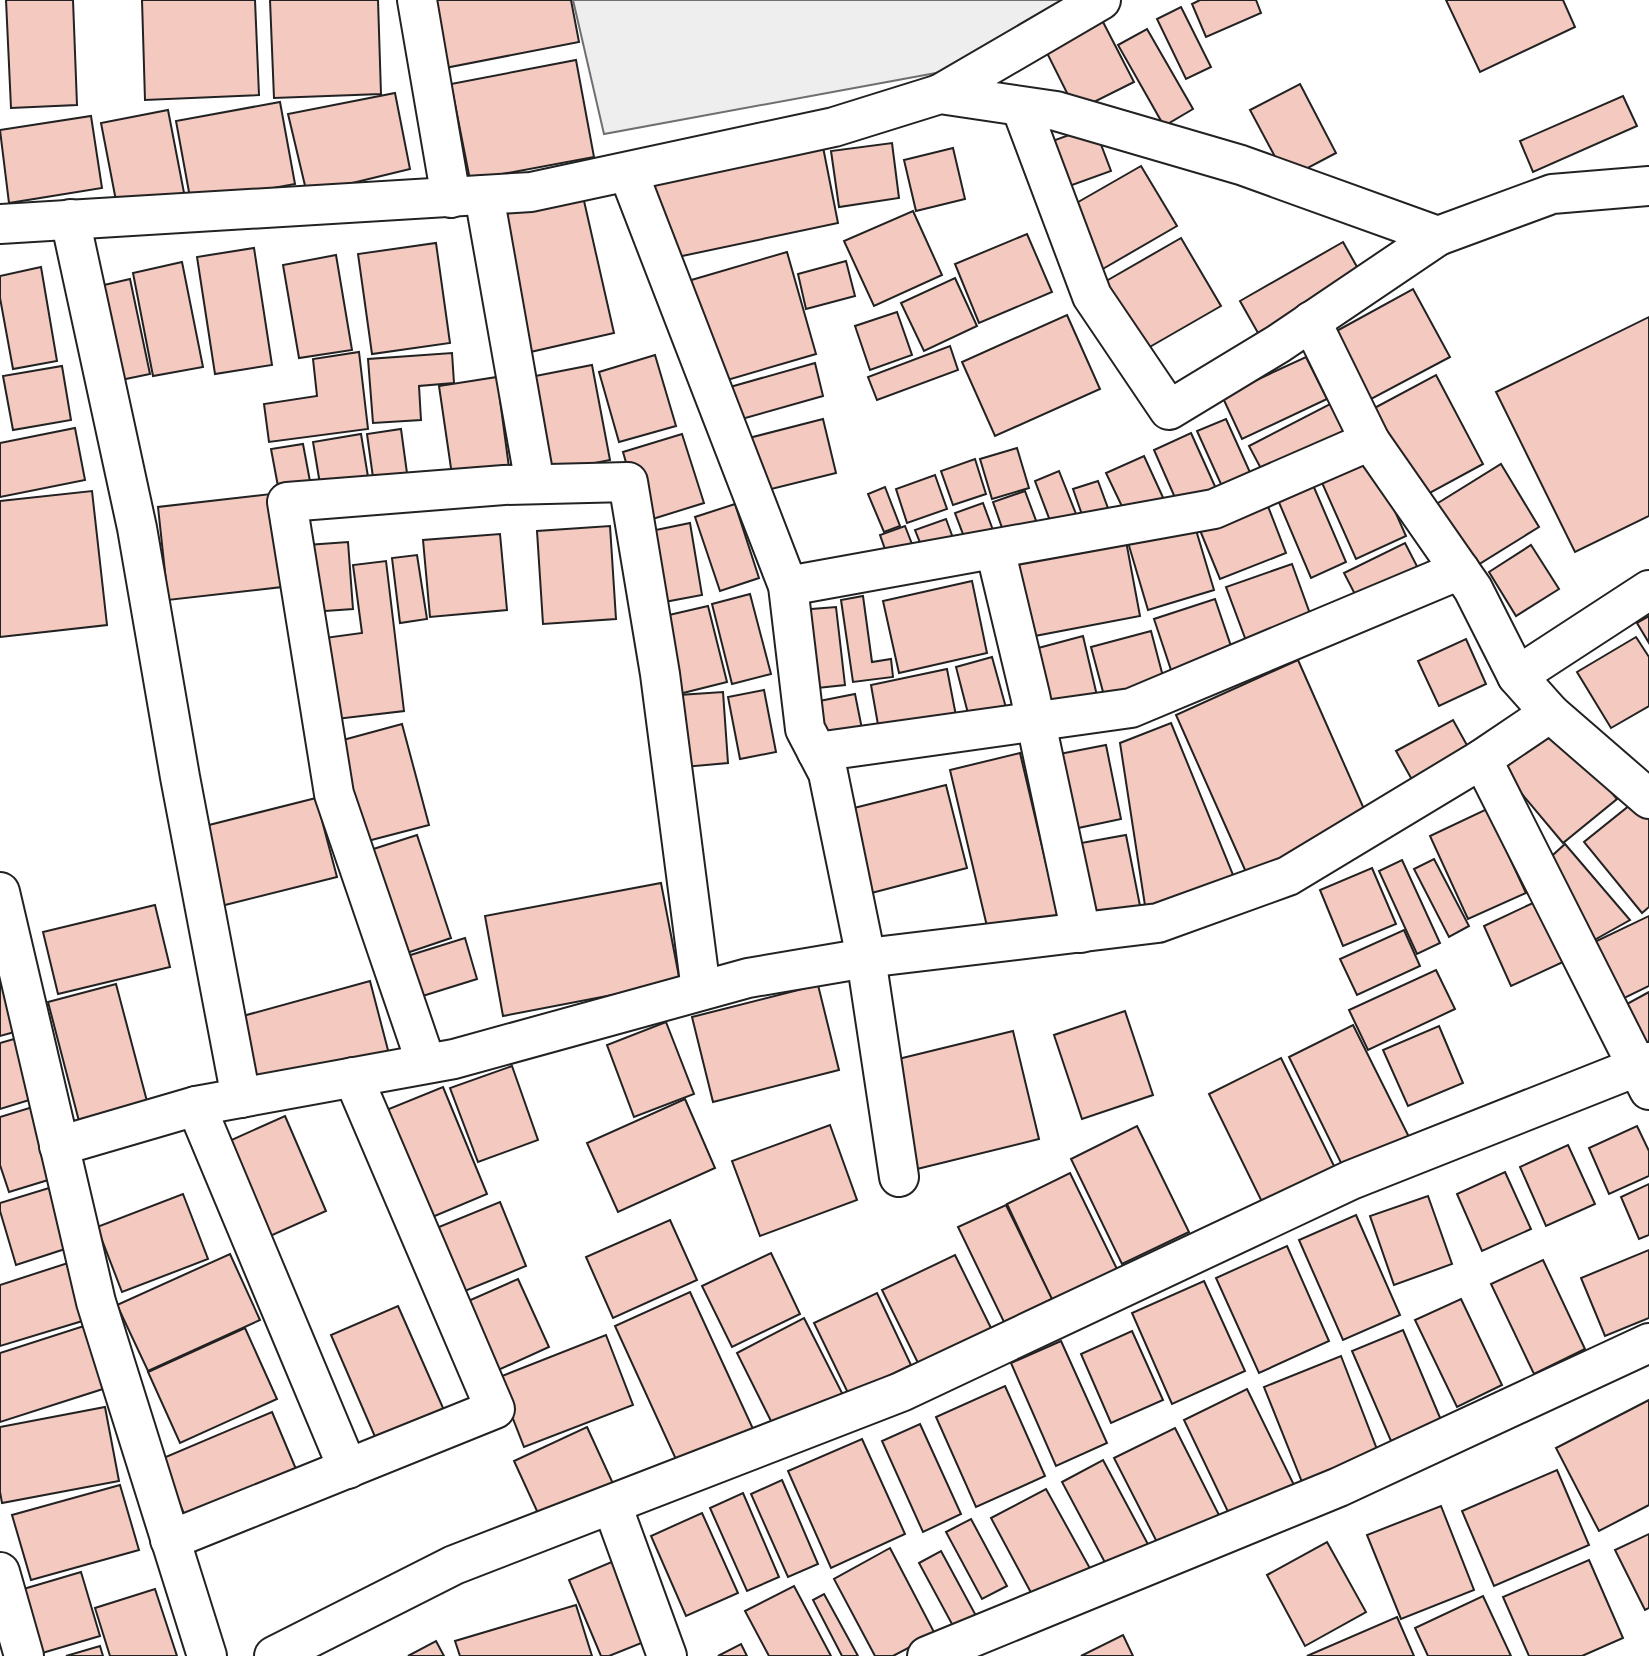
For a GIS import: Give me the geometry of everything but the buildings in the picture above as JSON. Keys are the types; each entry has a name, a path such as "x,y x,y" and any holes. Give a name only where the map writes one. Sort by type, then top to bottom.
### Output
{"street":[{"path":"417,0 468,196 534,484"},
{"path":"0,224 531,192 834,127 940,94 1101,0"},
{"path":"940,94 1056,111 1241,165 1438,236"},
{"path":"1021,107 1092,296 1169,410 1279,344 1438,236 1552,194 1649,186"},
{"path":"628,172 788,586 805,729 828,773 866,957 899,1177"},
{"path":"71,219 137,528 180,777 242,1098"},
{"path":"1311,321 1370,441 1473,589 1517,676 1550,713 1649,799"},
{"path":"788,586 1214,509 1370,441"},
{"path":"426,1063 334,794 288,502 504,485 628,482 660,674 701,990"},
{"path":"995,549 1081,933"},
{"path":"817,752 1131,708 1460,570"},
{"path":"1517,676 1649,590"},
{"path":"59,1146 196,1107 454,1059 748,978 866,957 1158,923 1287,876 1482,759 1550,713"},
{"path":"274,1656 454,1565 901,1392 1351,1180 1646,1073 1482,759"},
{"path":"0,892 96,1302 207,1656"},
{"path":"170,1540 495,1409 353,1077"},
{"path":"196,1107 348,1469"},
{"path":"927,1656 1339,1487 1649,1343"},
{"path":"612,1505 667,1656"},
{"path":"0,1572 24,1656"}],"shaded area":[{"path":"573,0 1077,0 963,68 604,134"}]}
